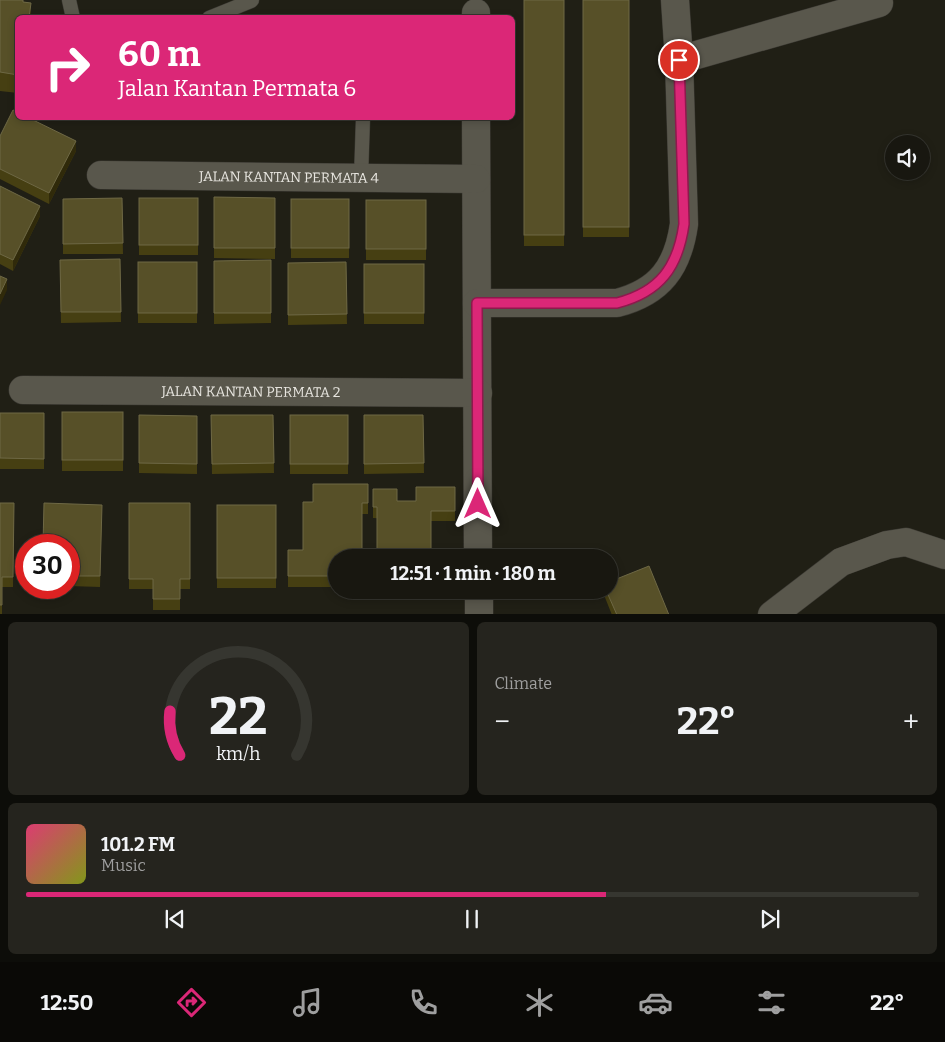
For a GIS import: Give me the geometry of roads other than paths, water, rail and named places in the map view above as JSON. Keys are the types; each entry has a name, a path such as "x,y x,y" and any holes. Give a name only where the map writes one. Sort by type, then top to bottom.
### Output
{"street":[{"path":"477,303 617,303 629,300 654,286 671,268 682,240 684,224 679,60 675,0"},
{"path":"679,60 879,3"},
{"path":"476,120 478,549"},
{"name":"JALAN KANTAN PERMATA 4","path":"101,175 476,179"},
{"name":"JALAN KANTAN PERMATA 2","path":"23,390 478,393"},
{"path":"772,614 841,562 887,545 906,542 945,555"},
{"path":"479,599 479,614"}],"lane":[{"path":"69,0 72,15"},
{"path":"216,15 252,0"},
{"path":"361,178 363,120"}]}
